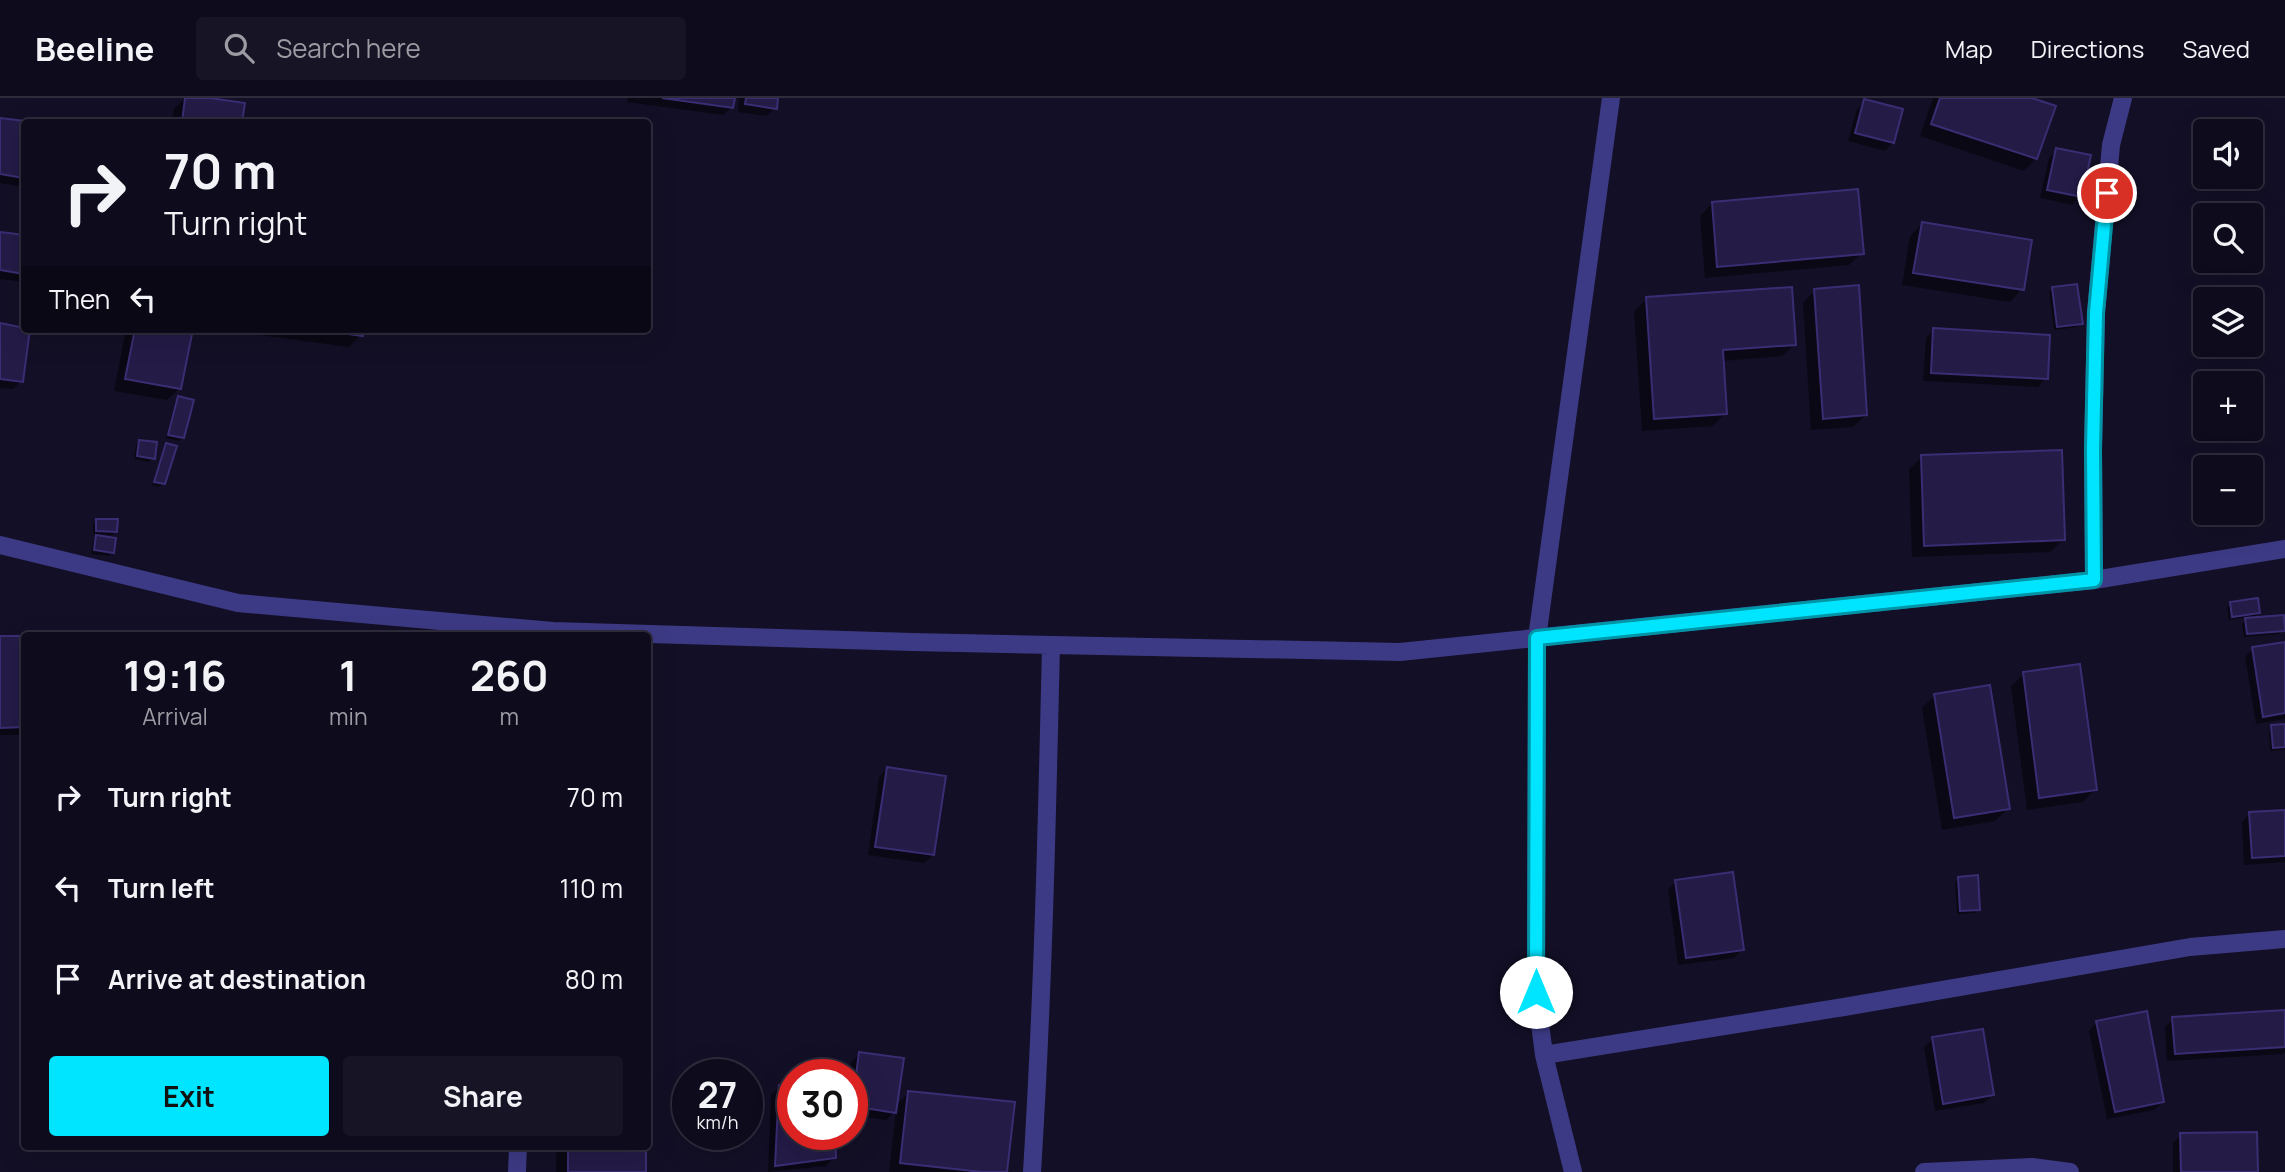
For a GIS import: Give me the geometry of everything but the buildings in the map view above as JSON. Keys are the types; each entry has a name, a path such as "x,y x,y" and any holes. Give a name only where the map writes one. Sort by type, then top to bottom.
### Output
{"street":[{"path":"1573,1172 1544,1055 1536,992 1537,638 1611,98"},
{"path":"2094,580 2096,313 2111,145 2123,98"},
{"path":"0,545 238,603 542,632"},
{"path":"651,635 1400,652 2094,580 2285,550"},
{"path":"1031,1172 1040,1048 1051,645"},
{"path":"1544,1055 1844,1007 2190,947 2285,939"},
{"path":"517,1150 517,1172"},
{"path":"1924,1172 2032,1167 2070,1172"}],"route":[{"path":"1536,992 1537,638 2094,580 2096,313 2107,193"}]}
